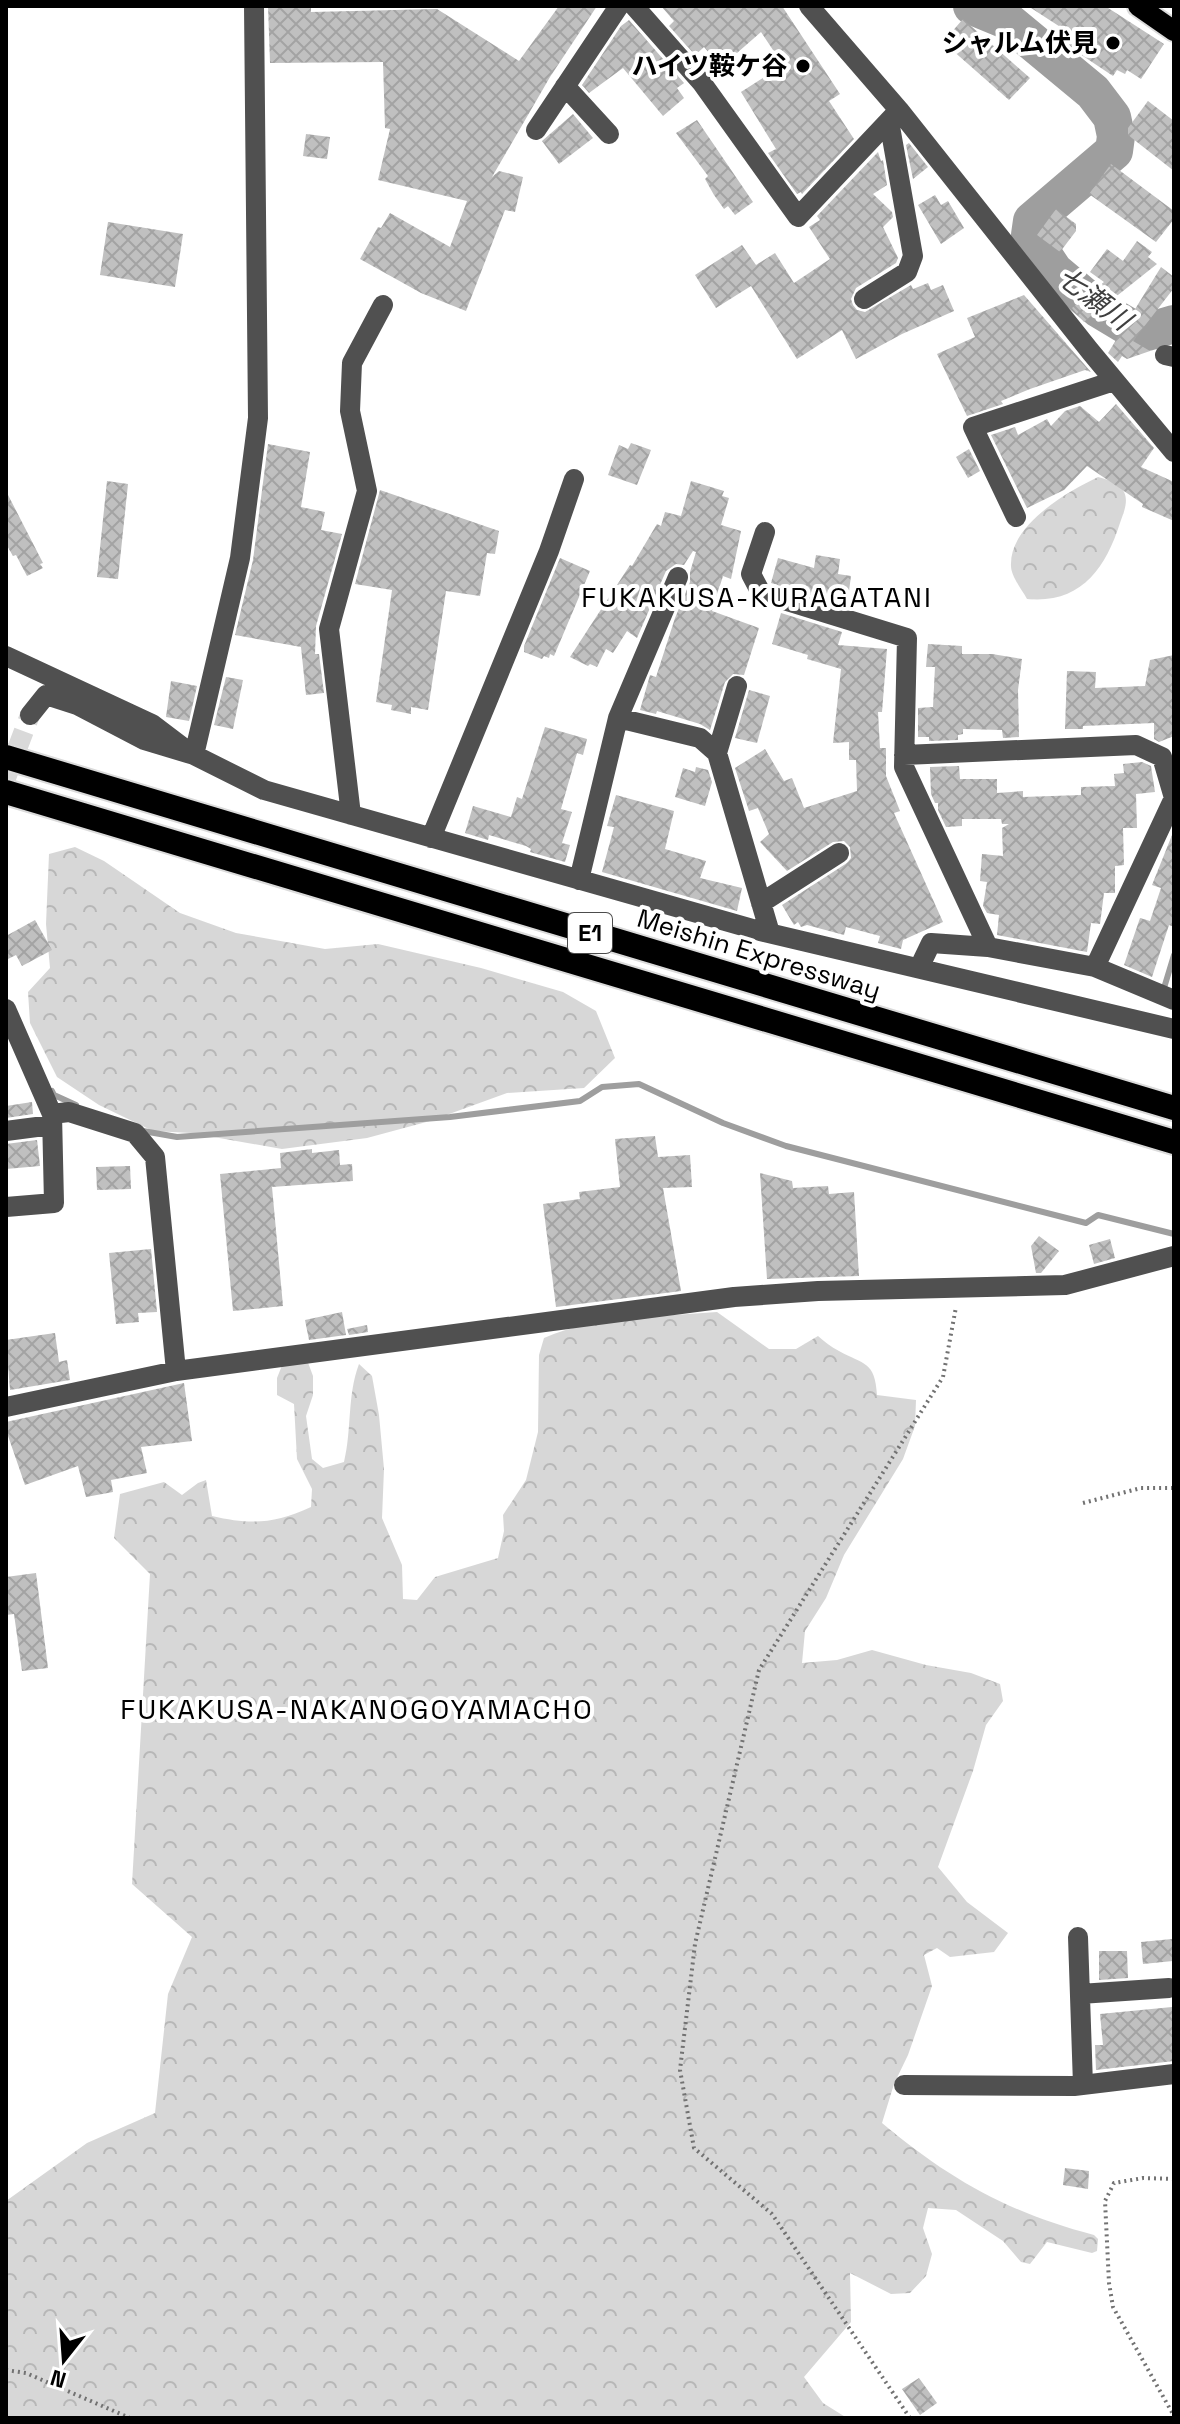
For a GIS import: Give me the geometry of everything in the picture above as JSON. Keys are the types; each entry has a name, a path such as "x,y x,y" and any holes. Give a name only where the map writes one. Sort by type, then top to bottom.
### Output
{"highway":[{"name":"Meishin Expressway","path":"6,757 1174,1108"},
{"name":"E1","path":"6,792 1174,1142"}],"main road":[{"path":"1138,6 1174,31"}],"street":[{"path":"194,755 240,558 258,418 254,6"},
{"path":"536,130 619,6"},
{"path":"634,6 702,83 798,217 894,116"},
{"path":"809,6 894,116 1174,452"},
{"path":"565,86 609,134"},
{"path":"864,299 907,272 913,256 894,116"},
{"path":"351,815 329,629 367,491 350,411 352,363 383,305"},
{"path":"1016,517 973,427 1114,381"},
{"path":"431,838 549,551 574,479"},
{"path":"765,532 751,574 761,593 907,638 904,767 988,947"},
{"path":"579,880 618,718 678,577"},
{"path":"6,656 152,724 194,755"},
{"path":"717,753 737,686"},
{"path":"30,715 46,695 77,705 144,740 194,755 264,790 770,933 1174,1029"},
{"path":"618,718 700,738 717,753 770,933"},
{"path":"904,755 1136,745 1162,757 1174,798 1095,967"},
{"path":"761,903 839,853"},
{"path":"919,968 931,943 988,947 1095,967 1174,1000"},
{"path":"6,1009 52,1120 54,1203 6,1207"},
{"path":"6,1131 52,1120 69,1112 135,1133 155,1157 176,1371"},
{"path":"6,1407 176,1371 734,1297 818,1291 1065,1285 1174,1256"},
{"path":"1078,1937 1083,2085"},
{"path":"1080,1994 1159,1989 1148,1968"},
{"path":"904,2085 1083,2085 1174,2074"}],"path":[{"path":"910,2418 772,2214 694,2148 680,2070 695,1944 759,1670 943,1377 960,1289"},
{"path":"1083,1503 1141,1488 1174,1488"},
{"path":"1174,2179 1143,2178 1114,2183 1105,2201 1113,2307 1174,2416"},
{"path":"6,2370 26,2373 130,2418"}],"green space":[{"path":"1098,477 1120,486 1126,500 1107,555 1098,569 1076,590 1046,599 1027,599 1011,570 1013,551 1019,537 1056,501"},
{"path":"75,847 104,861 180,913 236,933 325,949 378,944 481,968 563,992 596,1011 615,1058 584,1088 507,1093 430,1121 367,1138 282,1149 191,1133 153,1131 99,1105 57,1077 30,1023 28,992 50,968 46,924 49,854"},
{"path":"717,1312 769,1349 796,1349 818,1336 871,1370 877,1395 916,1400 915,1426 903,1459 844,1555 826,1598 805,1631 802,1663 837,1660 872,1650 971,1673 1000,1684 1003,1701 986,1725 973,1771 938,1867 967,1902 1008,1933 994,1952 950,1957 937,1948 924,1955 932,1986 882,2123 931,2161 981,2192 1034,2216 1094,2235 1098,2239 1097,2251 1092,2253 1047,2242 1030,2264 1021,2262 1003,2241 956,2210 928,2208 923,2228 932,2254 926,2276 910,2293 891,2294 850,2273 851,2322 804,2377 823,2403 847,2418 6,2418 6,2201 87,2143 155,2113 168,1994 192,1937 132,1884 150,1574 114,1538 120,1494 164,1482 182,1495 206,1480 212,1516 239,1521 274,1520 311,1507 312,1489 297,1459 294,1404 277,1395 277,1378 283,1363 307,1360 313,1376 313,1395 306,1416 312,1459 323,1468 344,1462 359,1364 372,1376 379,1415 384,1469 382,1518 402,1565 403,1599 417,1600 435,1577 498,1558 504,1531 503,1515 526,1480 538,1432 539,1355 544,1338 564,1330 607,1321"}],"building":[{"path":"268,6 311,6 311,12 437,9 519,61 559,6 597,6 550,77 492,177 499,171 523,177 515,212 505,210 466,311 421,293 360,259 378,227 381,228 390,213 450,247 467,201 378,180 390,129 385,128 383,62 270,63"},
{"path":"661,6 782,6 840,94 829,101 854,139 802,194 797,194 768,153 776,149 741,92 783,65 761,32 721,67 704,47 695,55 669,26 674,21"},
{"name":"シャルム伏見","path":"1028,6 1105,6 1164,44 1141,79 1127,70 1125,74 1117,70 1113,76 1062,42 1068,32"},
{"path":"963,19 1030,78 1009,100 943,42"},
{"path":"629,20 684,83 677,88 684,98 663,116 623,68 589,93 582,85 621,26"},
{"path":"1148,101 1174,121 1174,171 1128,135 1128,128"},
{"path":"573,114 593,138 559,164 542,141"},
{"path":"697,120 753,202 735,215 728,206 724,209 705,179 708,176 676,133"},
{"path":"306,134 330,137 327,159 303,156"},
{"path":"909,143 928,167 913,179 906,145"},
{"path":"878,152 883,160 887,185 873,194 892,212 893,217 883,227 898,258 896,263 856,288 851,299 853,305 865,312 911,285 913,289 928,283 931,290 943,285 954,311 856,359 842,330 797,359 751,286 716,308 695,275 742,245 756,265 775,253 794,283 830,259 809,227 820,220 817,216"},
{"path":"1111,164 1174,211 1174,219 1156,242 1089,194"},
{"path":"935,195 941,205 948,201 964,228 941,244 918,205"},
{"path":"1056,209 1076,224 1076,231 1060,252 1037,235"},
{"path":"108,222 183,234 175,287 100,275"},
{"path":"1137,241 1152,252 1148,257 1157,264 1084,322 1072,308 1104,282 1090,272 1107,249 1123,261"},
{"path":"1161,267 1174,277 1174,288 1133,341 1150,351 1127,359 1122,356 1118,362 1108,353"},
{"path":"1024,295 1091,372 1085,370 1030,389 1001,401 1003,404 967,416 937,354 975,337 967,318"},
{"path":"1116,404 1154,448 1141,467 1174,482 1174,521 1142,507 1143,504 1087,466 1064,490 1027,508 991,435 1015,427 1018,435 1047,419 1051,426 1065,411 1080,406 1099,422"},
{"path":"631,443 651,450 637,485 608,475 619,445 628,449"},
{"path":"268,444 310,452 301,507 325,512 321,530 342,534 316,626 315,654 319,654 324,693 306,695 301,647 235,635 253,560"},
{"path":"969,449 980,471 968,478 956,457"},
{"path":"107,481 128,484 118,579 97,577"},
{"path":"691,481 724,491 722,496 729,498 721,525 741,531 731,579 723,576 712,611 759,628 744,675 733,674 725,682 710,730 657,711 656,714 640,710 650,675 656,677 690,582 696,552 693,551 684,565 676,564 666,571 637,638 627,631 613,653 606,649 597,667 570,657 657,524 661,526 665,512 681,516"},
{"path":"380,490 499,531 495,554 487,553 480,596 446,591 428,710 411,707 411,714 391,710 392,705 376,702 392,590 355,584"},
{"path":"6,491 43,563 40,564 43,568 27,576 6,544"},
{"path":"816,555 840,559 838,574 851,576 847,606 771,583 778,558 814,568"},
{"path":"560,558 590,571 554,656 550,654 549,658 544,656 542,659 524,652 524,646"},
{"path":"781,613 842,632 838,645 887,649 882,712 878,712 880,748 886,748 886,776 900,811 894,813 943,922 903,940 901,949 878,943 880,936 846,927 844,935 807,925 801,927 798,922 794,925 782,905 847,863 851,858 850,847 844,841 833,842 787,871 760,842 769,834 758,808 749,811 735,768 765,749 784,781 792,778 804,808 857,791 856,760 849,760 849,742 833,743 841,669 772,644"},
{"path":"928,644 962,646 962,654 992,654 1022,659 1018,690 1019,737 1003,738 1002,730 963,729 958,740 929,741 929,737 918,737 918,708 933,707 935,667 926,667"},
{"path":"1174,655 1174,736 1159,742 1154,739 1154,723 1065,729 1067,671 1096,672 1095,688 1145,686 1150,660"},
{"path":"226,677 243,680 233,729 214,725"},
{"path":"171,681 197,686 189,721 166,717"},
{"path":"749,690 770,696 757,743 735,738"},
{"path":"545,727 587,739 583,755 577,753 561,809 572,812 562,843 570,845 565,862 489,835 488,840 465,833 473,806 511,817 517,797 522,799"},
{"path":"1142,762 1151,766 1155,792 1136,794 1137,828 1123,828 1124,865 1115,866 1115,893 1104,893 1100,924 1091,923 1087,952 997,935 999,915 987,913 983,906 987,882 980,881 982,854 1003,856 1002,828 1009,824 1002,824 1001,819 962,819 962,826 946,827 938,803 931,794 930,767 959,766 960,779 997,779 997,793 1023,791 1023,797 1081,795 1081,787 1115,786 1114,774 1124,773 1123,764"},
{"path":"696,767 708,770 712,782 705,806 675,797 683,768 695,772"},
{"path":"616,795 674,811 665,849 706,861 700,878 742,888 737,911 602,872 614,827 607,826"},
{"path":"1174,830 1174,927 1169,925 1152,977 1124,965 1140,918 1150,921 1161,888 1152,885"},
{"path":"35,920 52,950 22,966 16,955 6,960 6,936"},
{"path":"32,1102 33,1114 6,1118 6,1106"},
{"path":"655,1136 658,1157 690,1155 692,1187 663,1188 681,1291 556,1307 543,1204 580,1199 579,1192 620,1187 615,1139"},
{"path":"37,1140 40,1166 6,1169 6,1144"},
{"path":"312,1149 312,1153 339,1150 340,1165 352,1164 353,1181 272,1187 283,1306 233,1311 220,1174 281,1168 280,1153"},
{"path":"130,1166 131,1189 97,1190 96,1167"},
{"path":"760,1173 792,1181 793,1188 828,1186 829,1194 854,1192 859,1276 767,1279"},
{"path":"1039,1236 1059,1251 1041,1273 1036,1273 1031,1246"},
{"path":"1110,1239 1115,1258 1094,1264 1089,1245"},
{"path":"151,1249 157,1312 138,1313 139,1322 116,1324 109,1253"},
{"path":"342,1312 346,1335 309,1340 305,1320"},
{"path":"367,1325 368,1332 349,1335 347,1329"},
{"path":"55,1333 59,1362 67,1360 70,1380 10,1390 6,1340"},
{"path":"184,1383 192,1441 141,1447 147,1473 111,1480 113,1492 86,1497 78,1466 25,1485 6,1422"},
{"path":"36,1573 48,1668 22,1671 14,1614 6,1615 6,1577"},
{"path":"1172,1939 1173,1961 1143,1964 1141,1942"},
{"path":"1099,1951 1127,1951 1128,1978 1099,1980"},
{"path":"1172,2007 1174,2061 1096,2070 1095,2045 1103,2045 1100,2014"},
{"path":"1065,2168 1089,2171 1088,2189 1063,2185"},
{"path":"919,2378 937,2403 920,2415 902,2389"}],"waterway":[{"name":"七瀬川","path":"972,6 1006,20 1093,92 1112,117 1116,136 1114,151 1032,221 1030,235 1054,271 1099,309 1134,330 1147,332 1174,324"},
{"path":"1164,988 1174,955"},
{"path":"143,1131 177,1137 450,1117 580,1101 602,1087 639,1084 723,1123 786,1146 1086,1223 1098,1215 1174,1234"},
{"path":"52,1091 54,1095 76,1105"}],"tunnel":[{"path":"6,778 30,715"}],"place":[{"name":"シャルム伏見","path":"1113,43"},
{"name":"ハイツ鞍ケ谷","path":"803,66"}],"district":[{"name":"FUKAKUSA-KURAGATANI","path":"757,597"},
{"name":"FUKAKUSA-NAKANOGOYAMACHO","path":"357,1709"}]}
